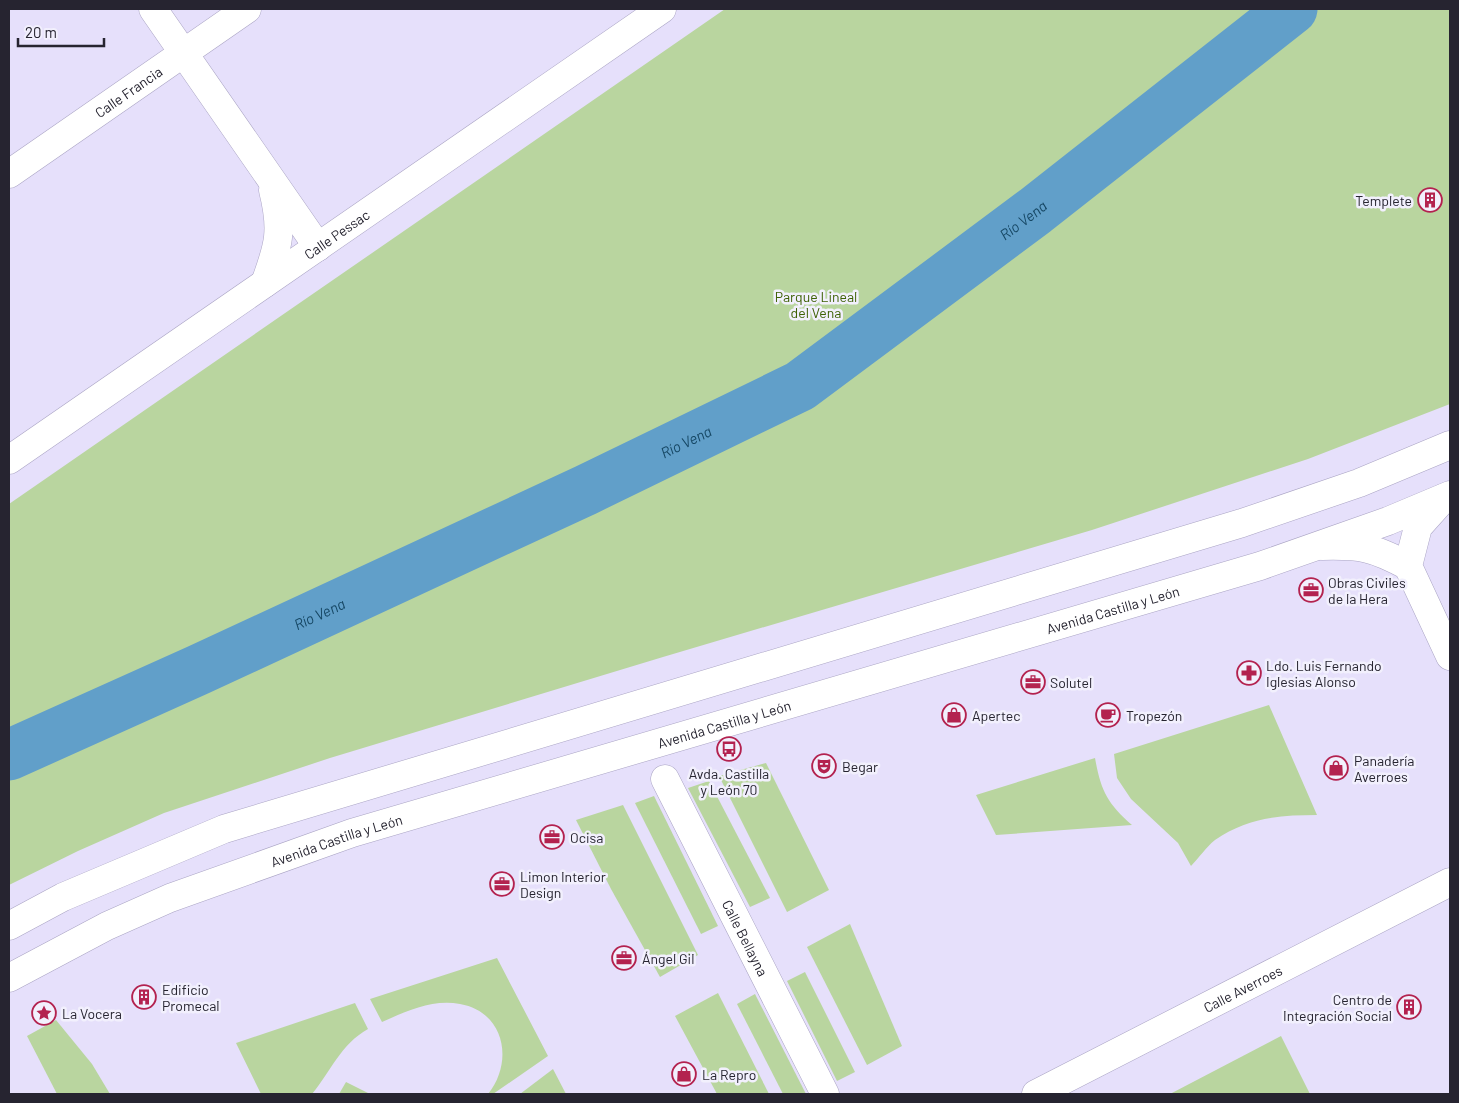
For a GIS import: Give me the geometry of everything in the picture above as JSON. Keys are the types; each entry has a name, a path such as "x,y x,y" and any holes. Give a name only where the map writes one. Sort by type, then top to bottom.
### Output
{"main road":[{"path":"153,9 318,247"},
{"name":"Calle Francia","path":"9,174 247,9"},
{"name":"Calle Pessac","path":"9,460 662,9"},
{"path":"265,283 274,256 280,220 269,176"},
{"path":"9,926 63,897 224,829 1242,523 1359,483 1450,445"},
{"path":"1408,566 1418,527 1447,496"},
{"name":"Avenida Castilla y León","path":"9,978 107,926 170,898 343,835 1260,566 1318,546 1447,496"},
{"path":"1318,546 1355,545 1369,547 1408,566 1450,656"},
{"name":"Calle Bellayna","path":"666,779 825,1094"},
{"name":"Calle Averroes","path":"1036,1094 1450,882"}],"green space":[{"name":"Parque Lineal del Vena","path":"725,9 1450,9 1450,404 1308,459 1092,530 330,758 164,813 78,851 9,885 9,504"},
{"path":"1269,705 1317,815 1276,817 1251,822 1215,840 1191,866 1178,843 1131,799 1117,778 1114,754"},
{"path":"1095,758 1106,796 1132,825 996,835 976,795"},
{"path":"766,763 829,890 787,912 719,776"},
{"path":"709,781 770,898 750,907 688,788"},
{"path":"654,796 718,926 701,934 635,803"},
{"path":"623,805 698,955 660,977 611,889 576,820"},
{"path":"850,924 902,1046 867,1065 807,947"},
{"path":"497,958 548,1056 493,1094 488,1094 501,1068 502,1054 501,1040 487,1017 475,1009 460,1004 440,1003 420,1007 382,1022 370,999"},
{"path":"805,972 855,1072 837,1081 787,981"},
{"path":"718,993 769,1094 717,1094 675,1016"},
{"path":"755,994 806,1094 783,1094 737,1004"},
{"path":"355,1003 368,1029 343,1050 312,1094 261,1094 236,1043"},
{"path":"56,1020 92,1064 110,1094 57,1094 27,1036"},
{"path":"1281,1036 1310,1094 1170,1094"},
{"path":"553,1069 566,1094 520,1094"},
{"path":"346,1082 370,1094 339,1094"}],"waterway":[{"name":"Río Vena","path":"9,755 198,670 586,490 800,386 1035,211 1292,9"}],"place":[{"name":"Templete","path":"1430,200"},
{"name":"Obras Civiles de la Hera","path":"1311,590"},
{"name":"Ldo. Luis Fernando Iglesias Alonso","path":"1249,673"},
{"name":"Solutel","path":"1033,682"},
{"name":"Apertec","path":"954,715"},
{"name":"Tropezón","path":"1108,715"},
{"name":"Avda. Castilla y León 70","path":"729,749"},
{"name":"Begar","path":"824,766"},
{"name":"Panadería Averroes","path":"1336,768"},
{"name":"Ocisa","path":"552,837"},
{"name":"Limon Interior Design","path":"502,884"},
{"name":"Ángel Gil","path":"624,958"},
{"name":"Edificio Promecal","path":"144,997"},
{"name":"Centro de Integración Social","path":"1409,1007"},
{"name":"La Vocera","path":"44,1013"},
{"name":"La Repro","path":"684,1074"}]}
